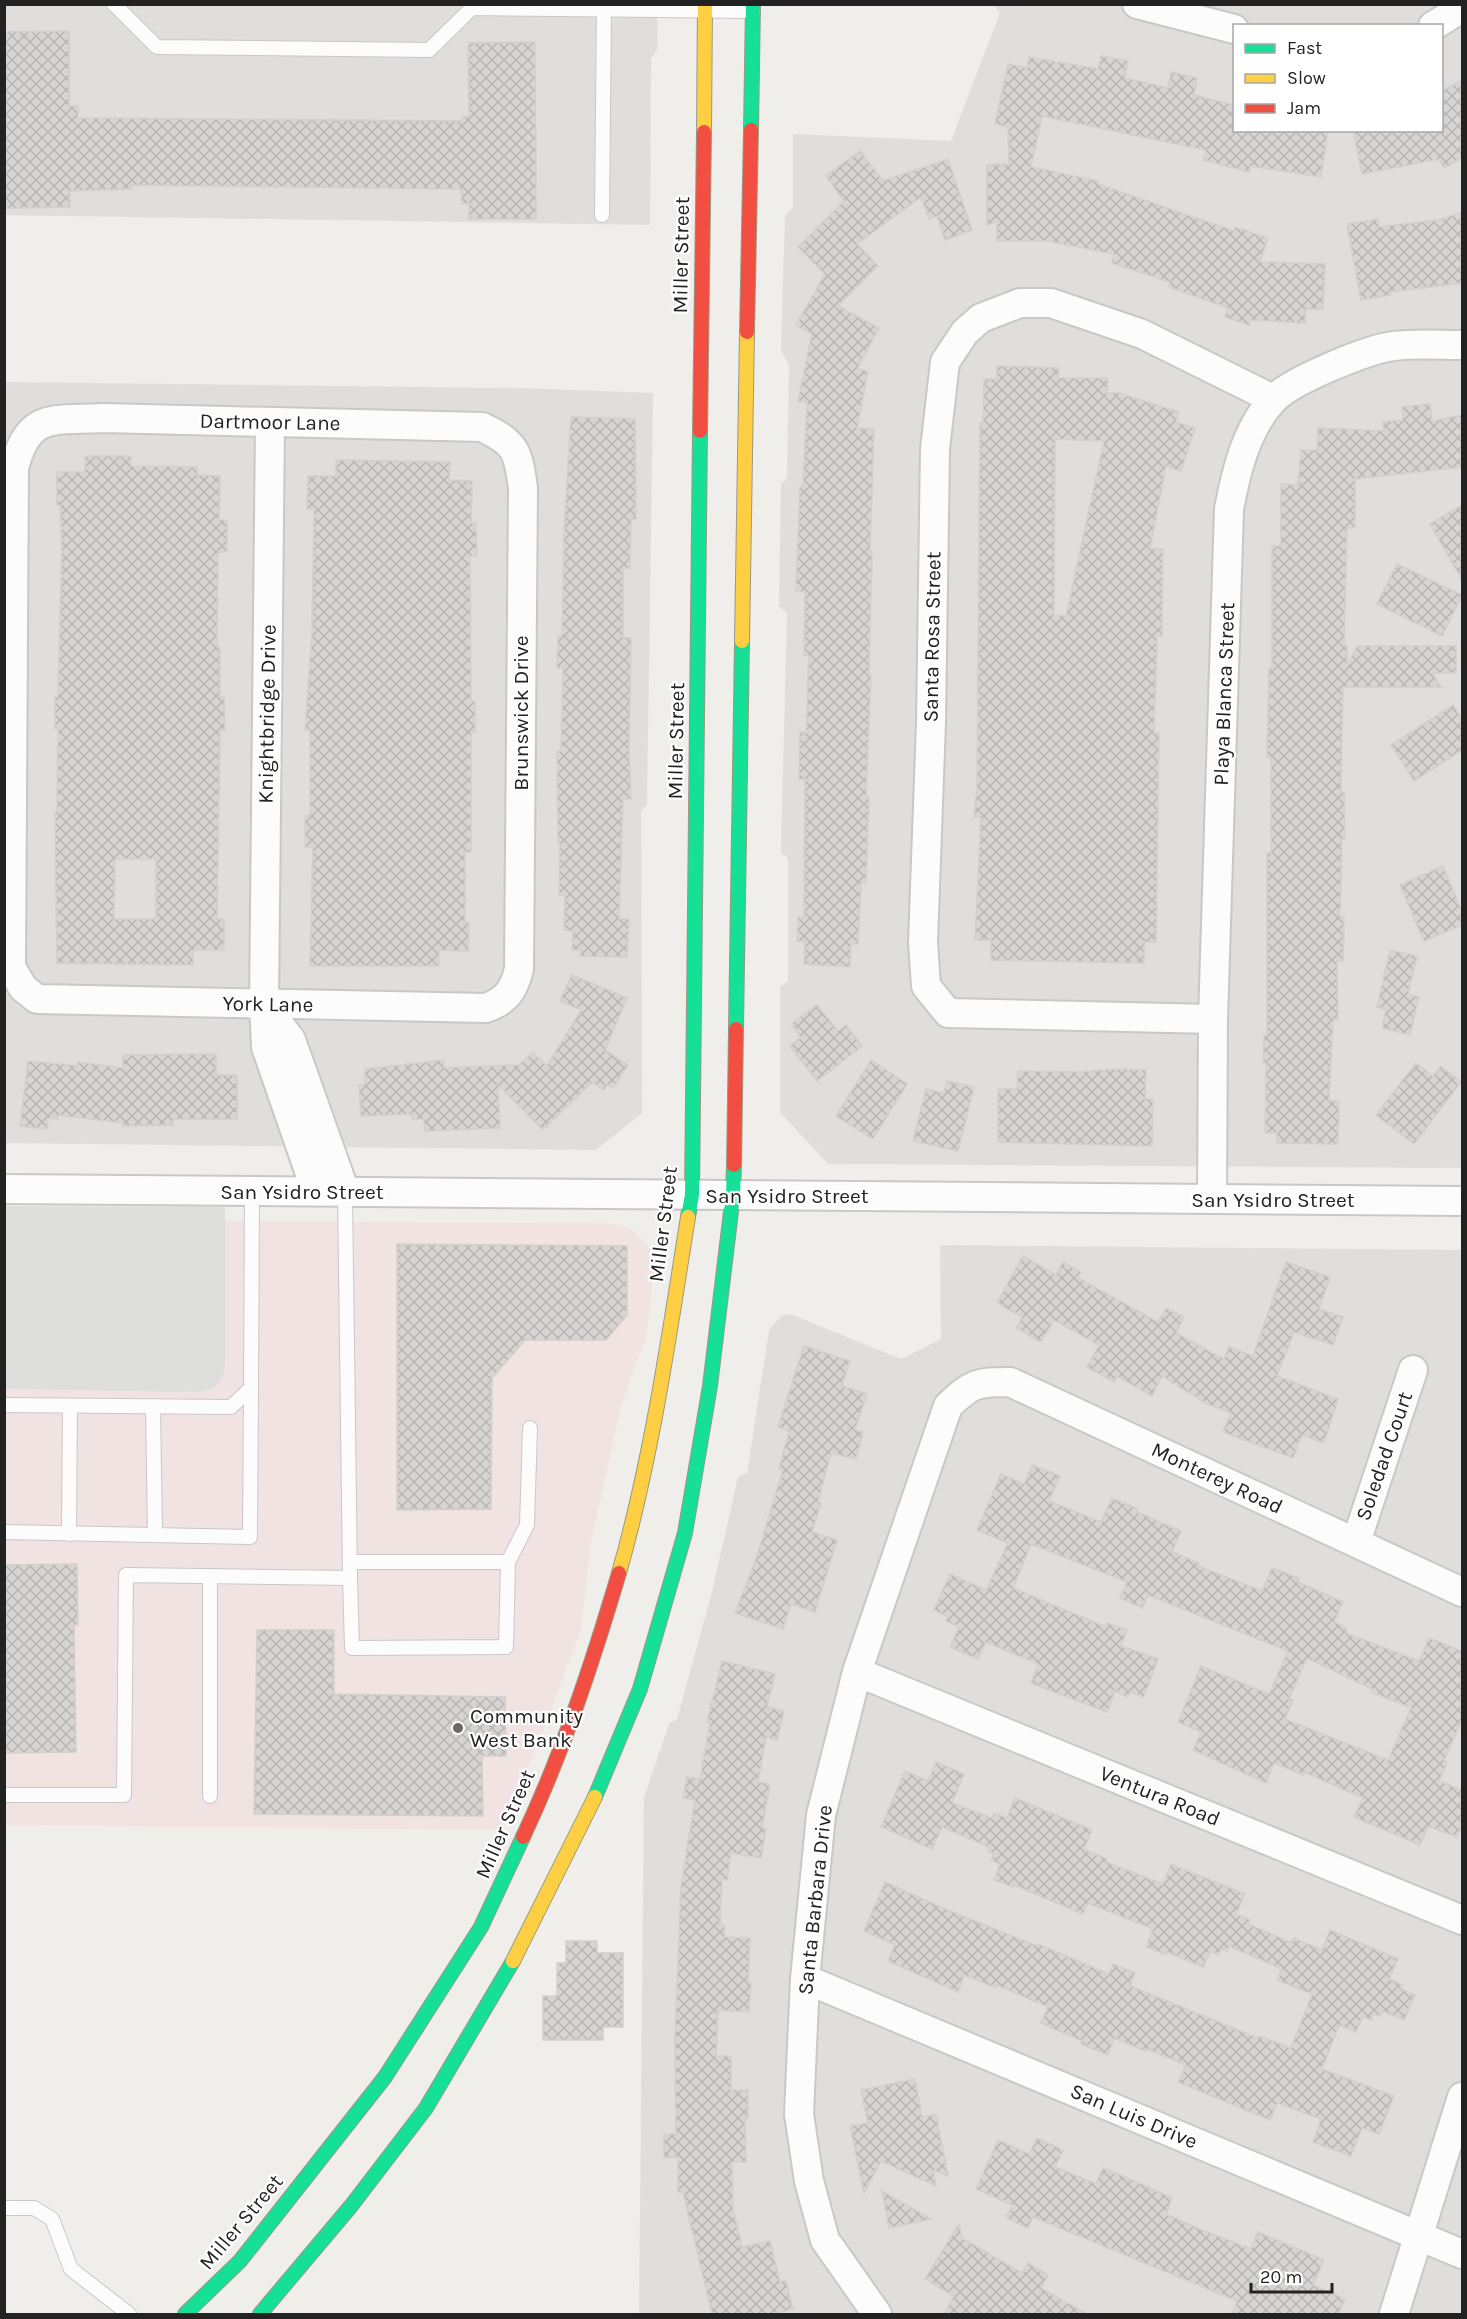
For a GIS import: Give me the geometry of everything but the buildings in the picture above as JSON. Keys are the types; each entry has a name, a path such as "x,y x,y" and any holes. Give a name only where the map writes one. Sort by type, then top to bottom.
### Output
{"street":[{"path":"1137,4 1233,29"},
{"name":"Miller Street","path":"185,2314 240,2261 385,2077 481,1927 542,1796 590,1672 630,1533 661,1386 692,1195 705,8"},
{"path":"260,2314 351,2206 426,2108 525,1942 587,1817 640,1689 685,1533 710,1386 733,1195 753,8"},
{"path":"1436,24 1462,8"},
{"name":"Santa Rosa Street","path":"1213,1019 948,1013 926,986 923,942 931,712 935,449 945,362 965,332 981,318 1020,303 1051,303 1142,334 1273,399"},
{"name":"Playa Blanca Street","path":"1212,1199 1213,1019 1230,509 1236,475 1248,440 1273,399 1300,381 1392,346 1462,345"},
{"name":"Dartmoor Lane","path":"23,988 11,967 14,468 21,442 33,428 52,421 103,418 482,427 505,438"},
{"name":"Knightbridge Drive","path":"270,423 264,1004 266,1047 316,1191"},
{"name":"Brunswick Drive","path":"505,438 519,459 523,488 519,969 511,991"},
{"name":"York Lane","path":"23,988 37,999 486,1008 502,1002 511,991"},
{"path":"264,1004 291,1040 345,1192"},
{"name":"San Ysidro Street","path":"4,1189 1462,1202"},
{"name":"Soledad Court","path":"1356,1542 1413,1370"},
{"name":"Monterey Road","path":"969,1386 980,1382 1010,1382 1462,1592"},
{"name":"Santa Barbara Drive","path":"877,2314 825,2240 809,2181 799,2114 806,1979 821,1815 857,1672 948,1406 969,1386"},
{"name":"Ventura Road","path":"857,1672 1462,1920"},
{"name":"San Luis Drive","path":"806,1979 1462,2254"},
{"path":"1394,2314 1462,2097"}],"lane":[{"path":"114,4 157,47 429,50 472,8 753,8"},
{"path":"602,214 604,7"},
{"path":"4,1532 250,1537 252,1191"},
{"path":"345,1192 352,1648 506,1647 508,1562 527,1525 530,1428"},
{"path":"4,1405 231,1407 250,1388"},
{"path":"69,1534 70,1406"},
{"path":"153,1406 155,1535"},
{"path":"350,1562 508,1562"},
{"path":"4,1795 124,1795 126,1575 350,1578"},
{"path":"210,1576 210,1796"},
{"path":"4,2208 34,2208 52,2219 71,2269 129,2314"}],"shaded area":[{"path":"5,5 658,5 657,50 651,58 650,225 5,215"},
{"path":"994,5 1462,5 1462,1168 828,1164 780,1112 780,987 788,981 788,859 781,852 787,613 779,606 781,484 787,478 789,365 781,351 785,216 793,207 793,134 951,141 1000,13"},
{"path":"5,382 518,388 653,393 647,805 641,811 642,1113 596,1150 5,1143"},
{"path":"5,1206 225,1207 225,1364 223,1377 217,1386 198,1392 5,1389"},
{"path":"225,1221 596,1223 622,1225 633,1230 651,1250 654,1269 647,1334 621,1406 591,1542 581,1629 545,1726 501,1830 5,1825 5,1389 209,1390 225,1364"},
{"path":"940,1245 1462,1250 1462,2314 639,2314 644,1798 669,1724 677,1719 711,1596 738,1477 747,1473 769,1330 781,1316 790,1314 901,1359 941,1339"}],"traffic: fast":[{"path":"751,130 753,4"},
{"path":"688,1217 692,1195 700,431"},
{"path":"736,1029 742,641"},
{"path":"595,1797 640,1689 685,1533 710,1386 733,1195 734,1165"},
{"path":"185,2314 240,2261 385,2077 481,1927 523,1837"},
{"path":"260,2314 351,2206 426,2108 513,1961"}],"traffic: slow":[{"path":"704,132 705,4"},
{"path":"742,641 747,332"},
{"path":"619,1573 650,1441 688,1217"},
{"path":"513,1961 595,1797"}],"traffic: jam":[{"path":"747,332 751,130"},
{"path":"700,431 704,132"},
{"path":"734,1165 736,1029"},
{"path":"523,1837 538,1805 576,1707 619,1573"}],"place":[{"name":"Community West Bank","path":"458,1728"}]}
